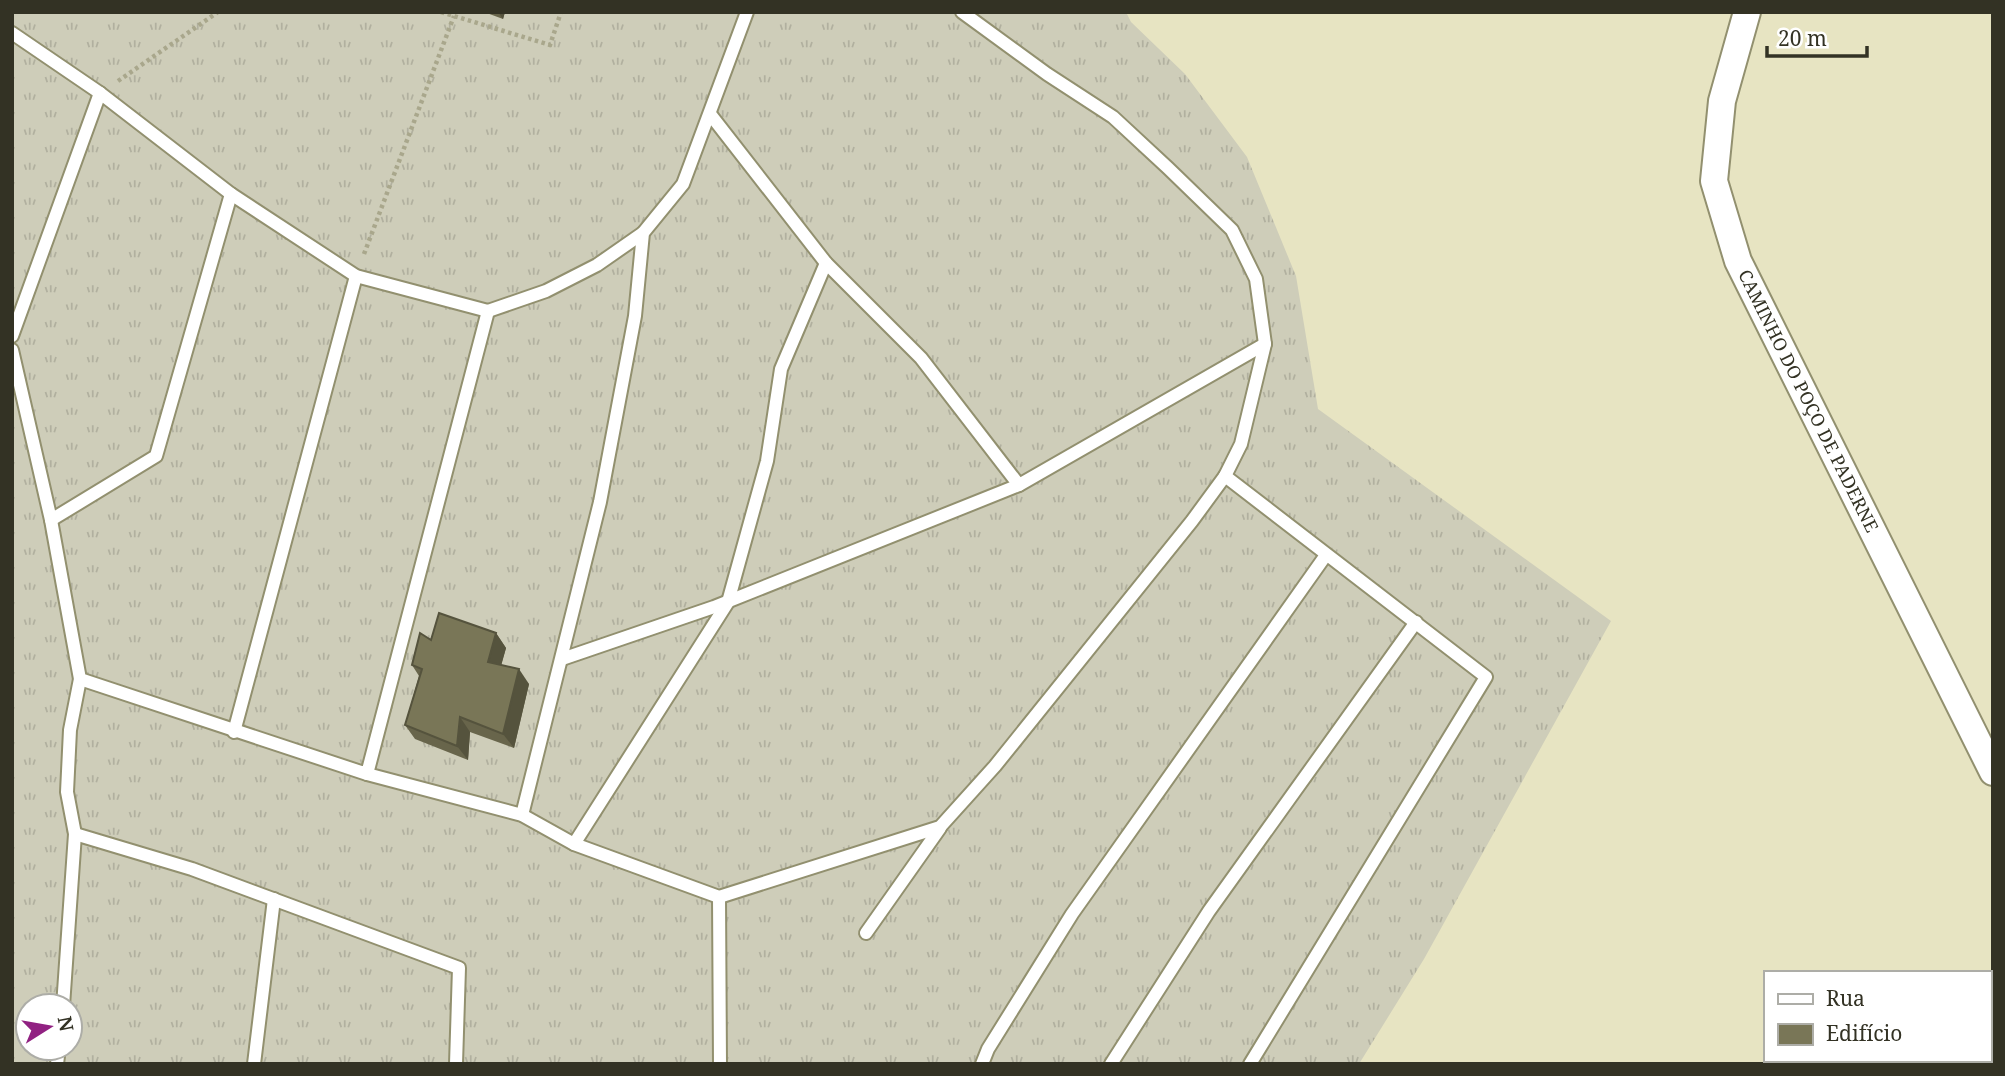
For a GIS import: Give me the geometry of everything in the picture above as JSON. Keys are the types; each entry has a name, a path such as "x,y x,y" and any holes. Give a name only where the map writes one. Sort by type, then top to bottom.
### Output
{"street":[{"name":"CAMINHO DO POÇO DE PADERNE","path":"1747,12 1722,101 1714,181 1738,261 1993,772"}],"lane":[{"path":"12,33 100,93 231,194 356,276 488,311 546,290 597,265 643,233 683,184 747,12"},
{"path":"866,933 940,827 995,766 1178,540 1225,476 1241,444 1265,344 1255,279 1232,230 1113,117 1047,74 962,12"},
{"path":"12,336 100,93"},
{"path":"710,114 827,263 921,358 1019,485"},
{"path":"51,520 156,456 231,194"},
{"path":"522,815 600,502 635,316 643,233"},
{"path":"574,844 728,602 767,461 782,369 827,263"},
{"path":"234,732 356,276"},
{"path":"367,774 488,311"},
{"path":"562,659 728,602 1019,485 1265,344"},
{"path":"12,350 51,520 80,679 70,730 67,792 75,834 63,992"},
{"path":"1225,476 1486,677 1250,1064"},
{"path":"982,1064 988,1049 1072,914 1325,555"},
{"path":"1111,1064 1209,911 1416,622"},
{"path":"80,679 367,774 522,815 574,844 719,897 940,827"},
{"path":"75,834 192,869 458,968 456,1064"},
{"path":"719,897 720,1064"},
{"path":"254,1064 274,900"}],"path":[{"path":"100,93 218,12"},
{"path":"442,12 550,45 561,12"},
{"path":"356,276 454,16"}],"green space":[{"path":"12,12 1126,12 1131,22 1185,74 1247,157 1296,276 1318,409 1611,621 1424,959 1359,1064 12,1064"}],"building":[{"path":"439,613 496,633 488,662 519,669 503,734 460,717 457,746 405,725 422,669 412,665 420,633 431,640"}]}
